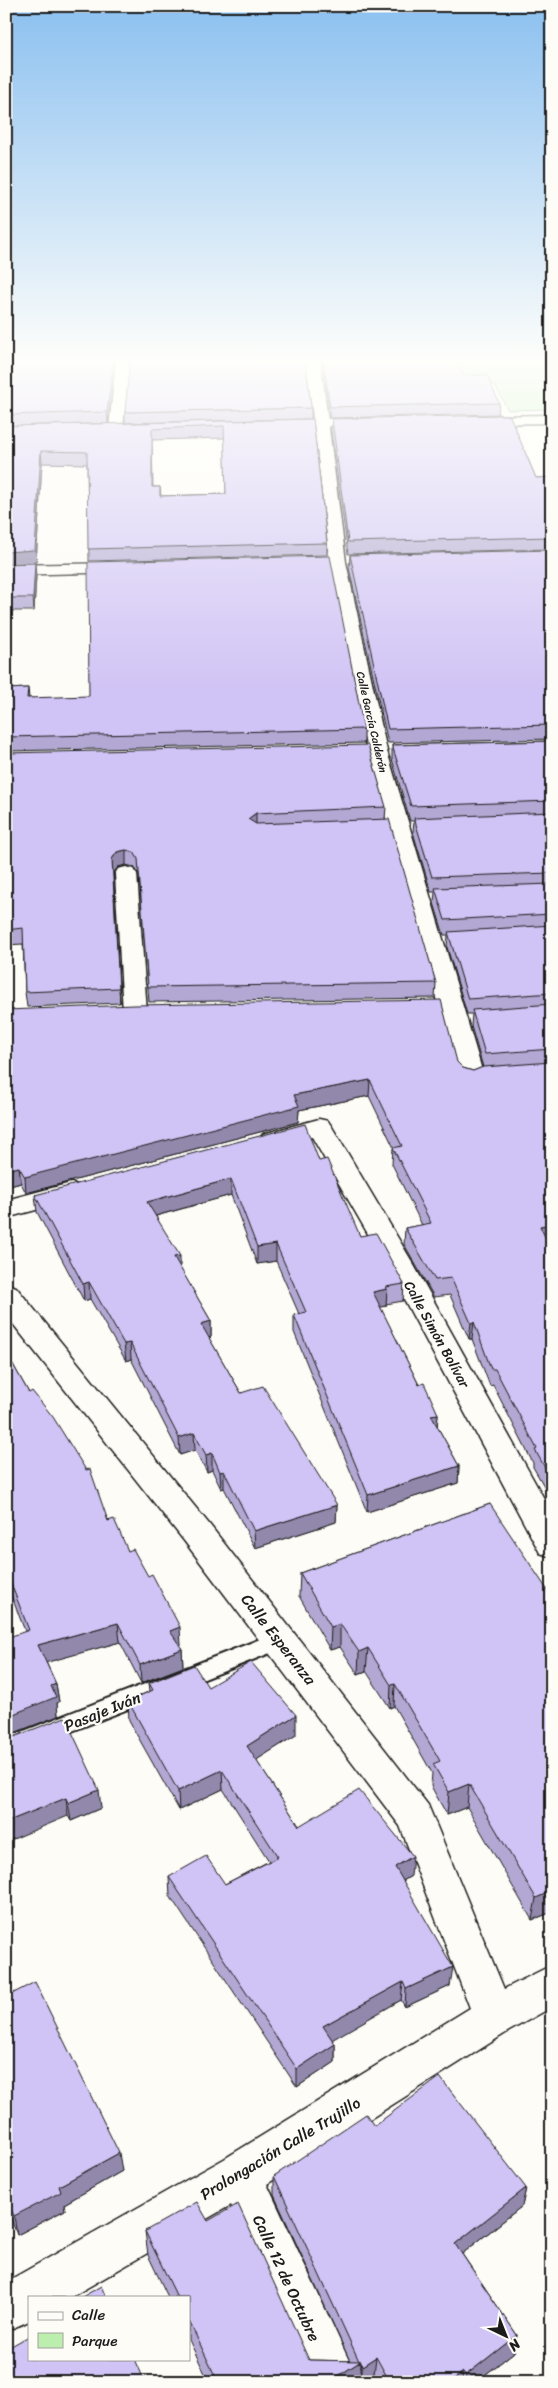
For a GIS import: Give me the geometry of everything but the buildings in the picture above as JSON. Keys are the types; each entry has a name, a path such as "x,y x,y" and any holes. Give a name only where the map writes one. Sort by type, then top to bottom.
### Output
{"street":[{"name":"Calle García Calderón","path":"327,469 338,562 377,751 399,826 441,941 445,1011 480,1077"},
{"path":"319,563 358,562"},
{"path":"6,570 143,567"},
{"path":"126,874 135,1012"},
{"name":"Calle Simón Bolívar","path":"244,1147 320,1127 397,1260 552,1544"},
{"path":"6,1209 92,1187"},
{"name":"Calle Esperanza","path":"6,1294 280,1640 415,1817 494,2017"},
{"name":"Prolongación Calle Trujillo","path":"6,2308 240,2175 494,2017 552,1985"},
{"name":"Calle 12 de Octubre","path":"240,2175 335,2382"}],"lane":[{"path":"445,1011 474,1019"},
{"name":"Pasaje Iván","path":"6,1748 280,1640"}]}
